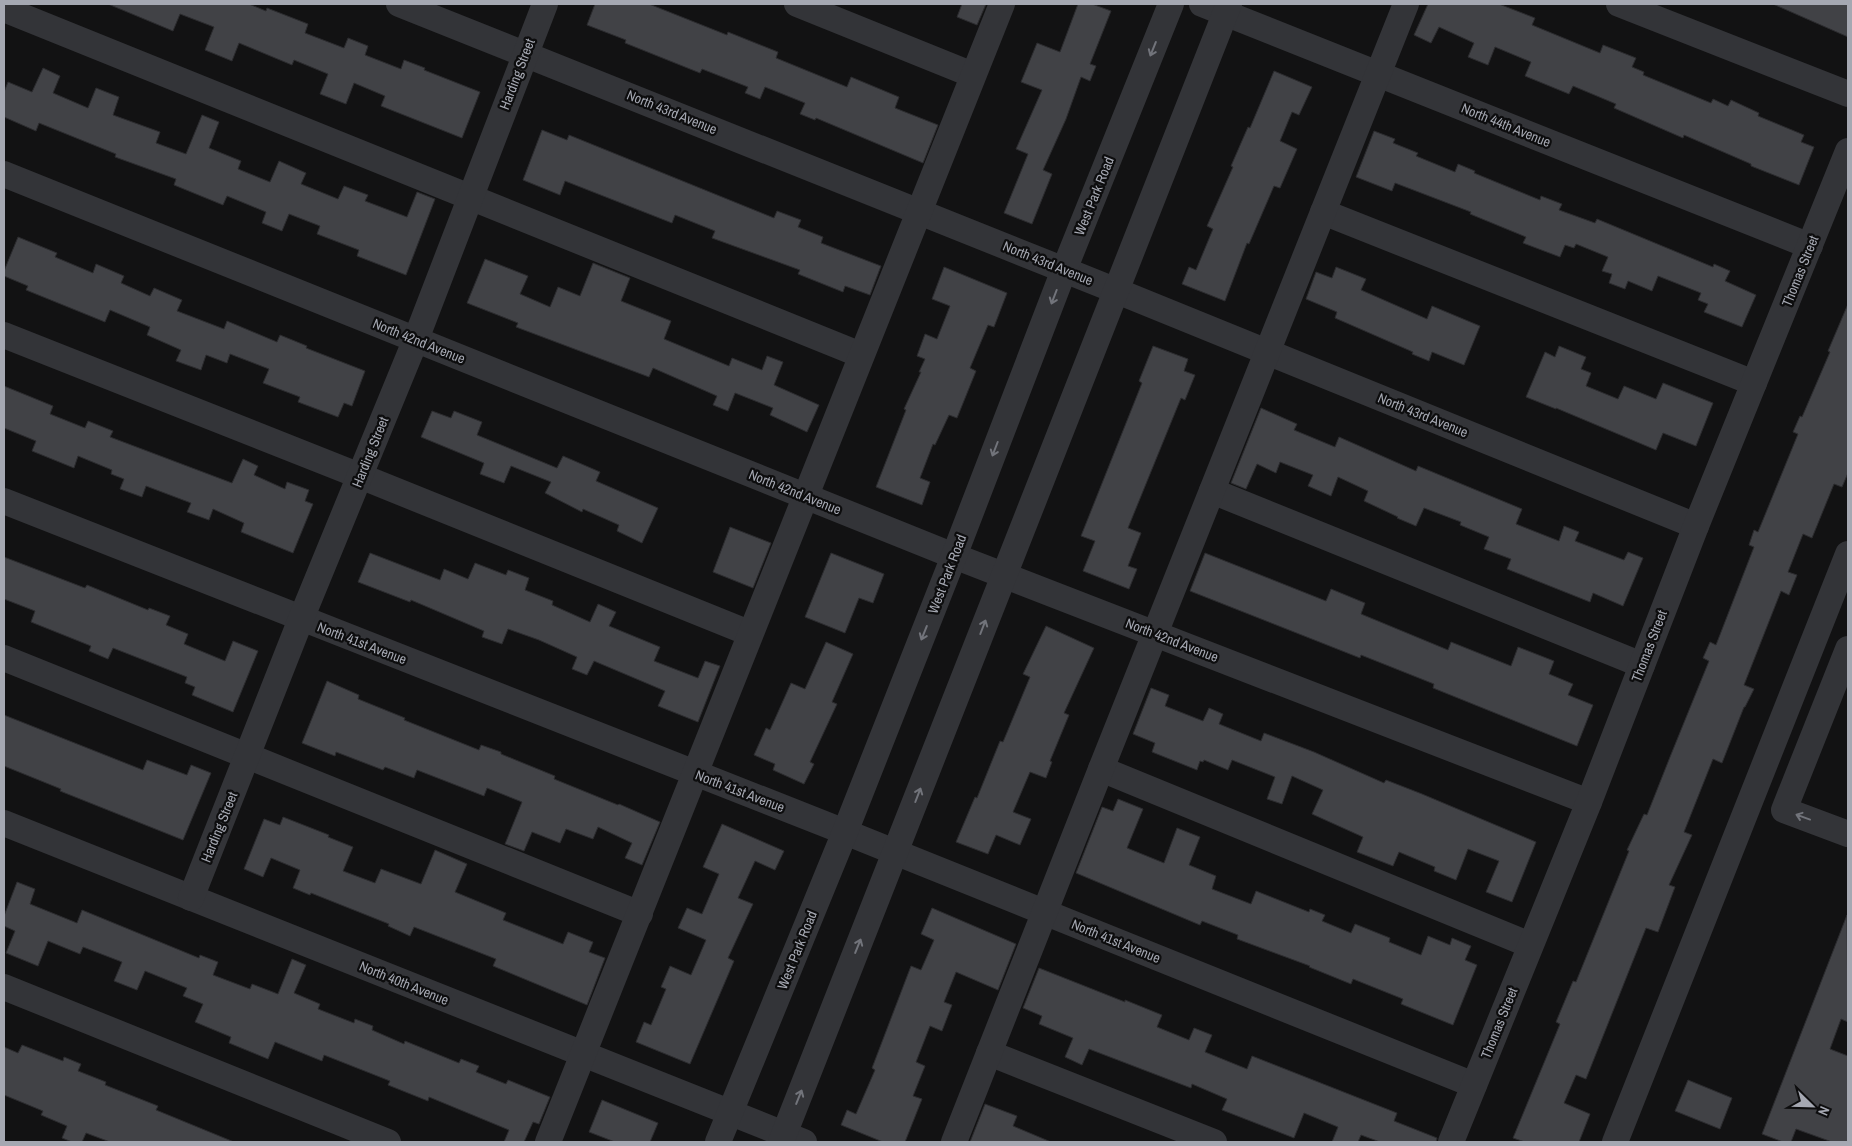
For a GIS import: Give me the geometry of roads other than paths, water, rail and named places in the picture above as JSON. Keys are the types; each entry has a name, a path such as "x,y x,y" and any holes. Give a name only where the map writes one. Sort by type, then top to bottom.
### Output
{"street":[{"name":"North 43rd Avenue","path":"399,4 1118,291 1696,526"},
{"name":"Harding Street","path":"191,898 301,619 416,340 524,53 545,4"},
{"path":"797,4 973,75"},
{"path":"548,1142 640,914 749,633 1002,4"},
{"name":"West Park Road","path":"718,1142 845,832 1064,270 1171,4"},
{"path":"954,1142 1406,4"},
{"path":"1619,4 1848,94"},
{"path":"789,1140 895,852 1118,291 1219,7"},
{"name":"North 44th Avenue","path":"1219,7 1378,74 1810,246"},
{"path":"4,9 861,355"},
{"name":"Thomas Street","path":"1451,1142 1589,802 1696,526 1848,151"},
{"name":"North 42nd Avenue","path":"4,174 954,556 1589,802"},
{"path":"1323,212 1754,383"},
{"path":"4,335 749,633"},
{"path":"1212,491 1642,665"},
{"name":"North 41st Avenue","path":"4,501 845,832 1474,1084"},
{"path":"1615,1142 1848,554"},
{"path":"1848,649 1784,810 1848,834"},
{"path":"4,658 640,914"},
{"path":"1101,770 1530,945"},
{"name":"North 40th Avenue","path":"4,823 730,1113 789,1140"},
{"path":"4,987 388,1142"},
{"path":"989,1053 1214,1142"}]}
